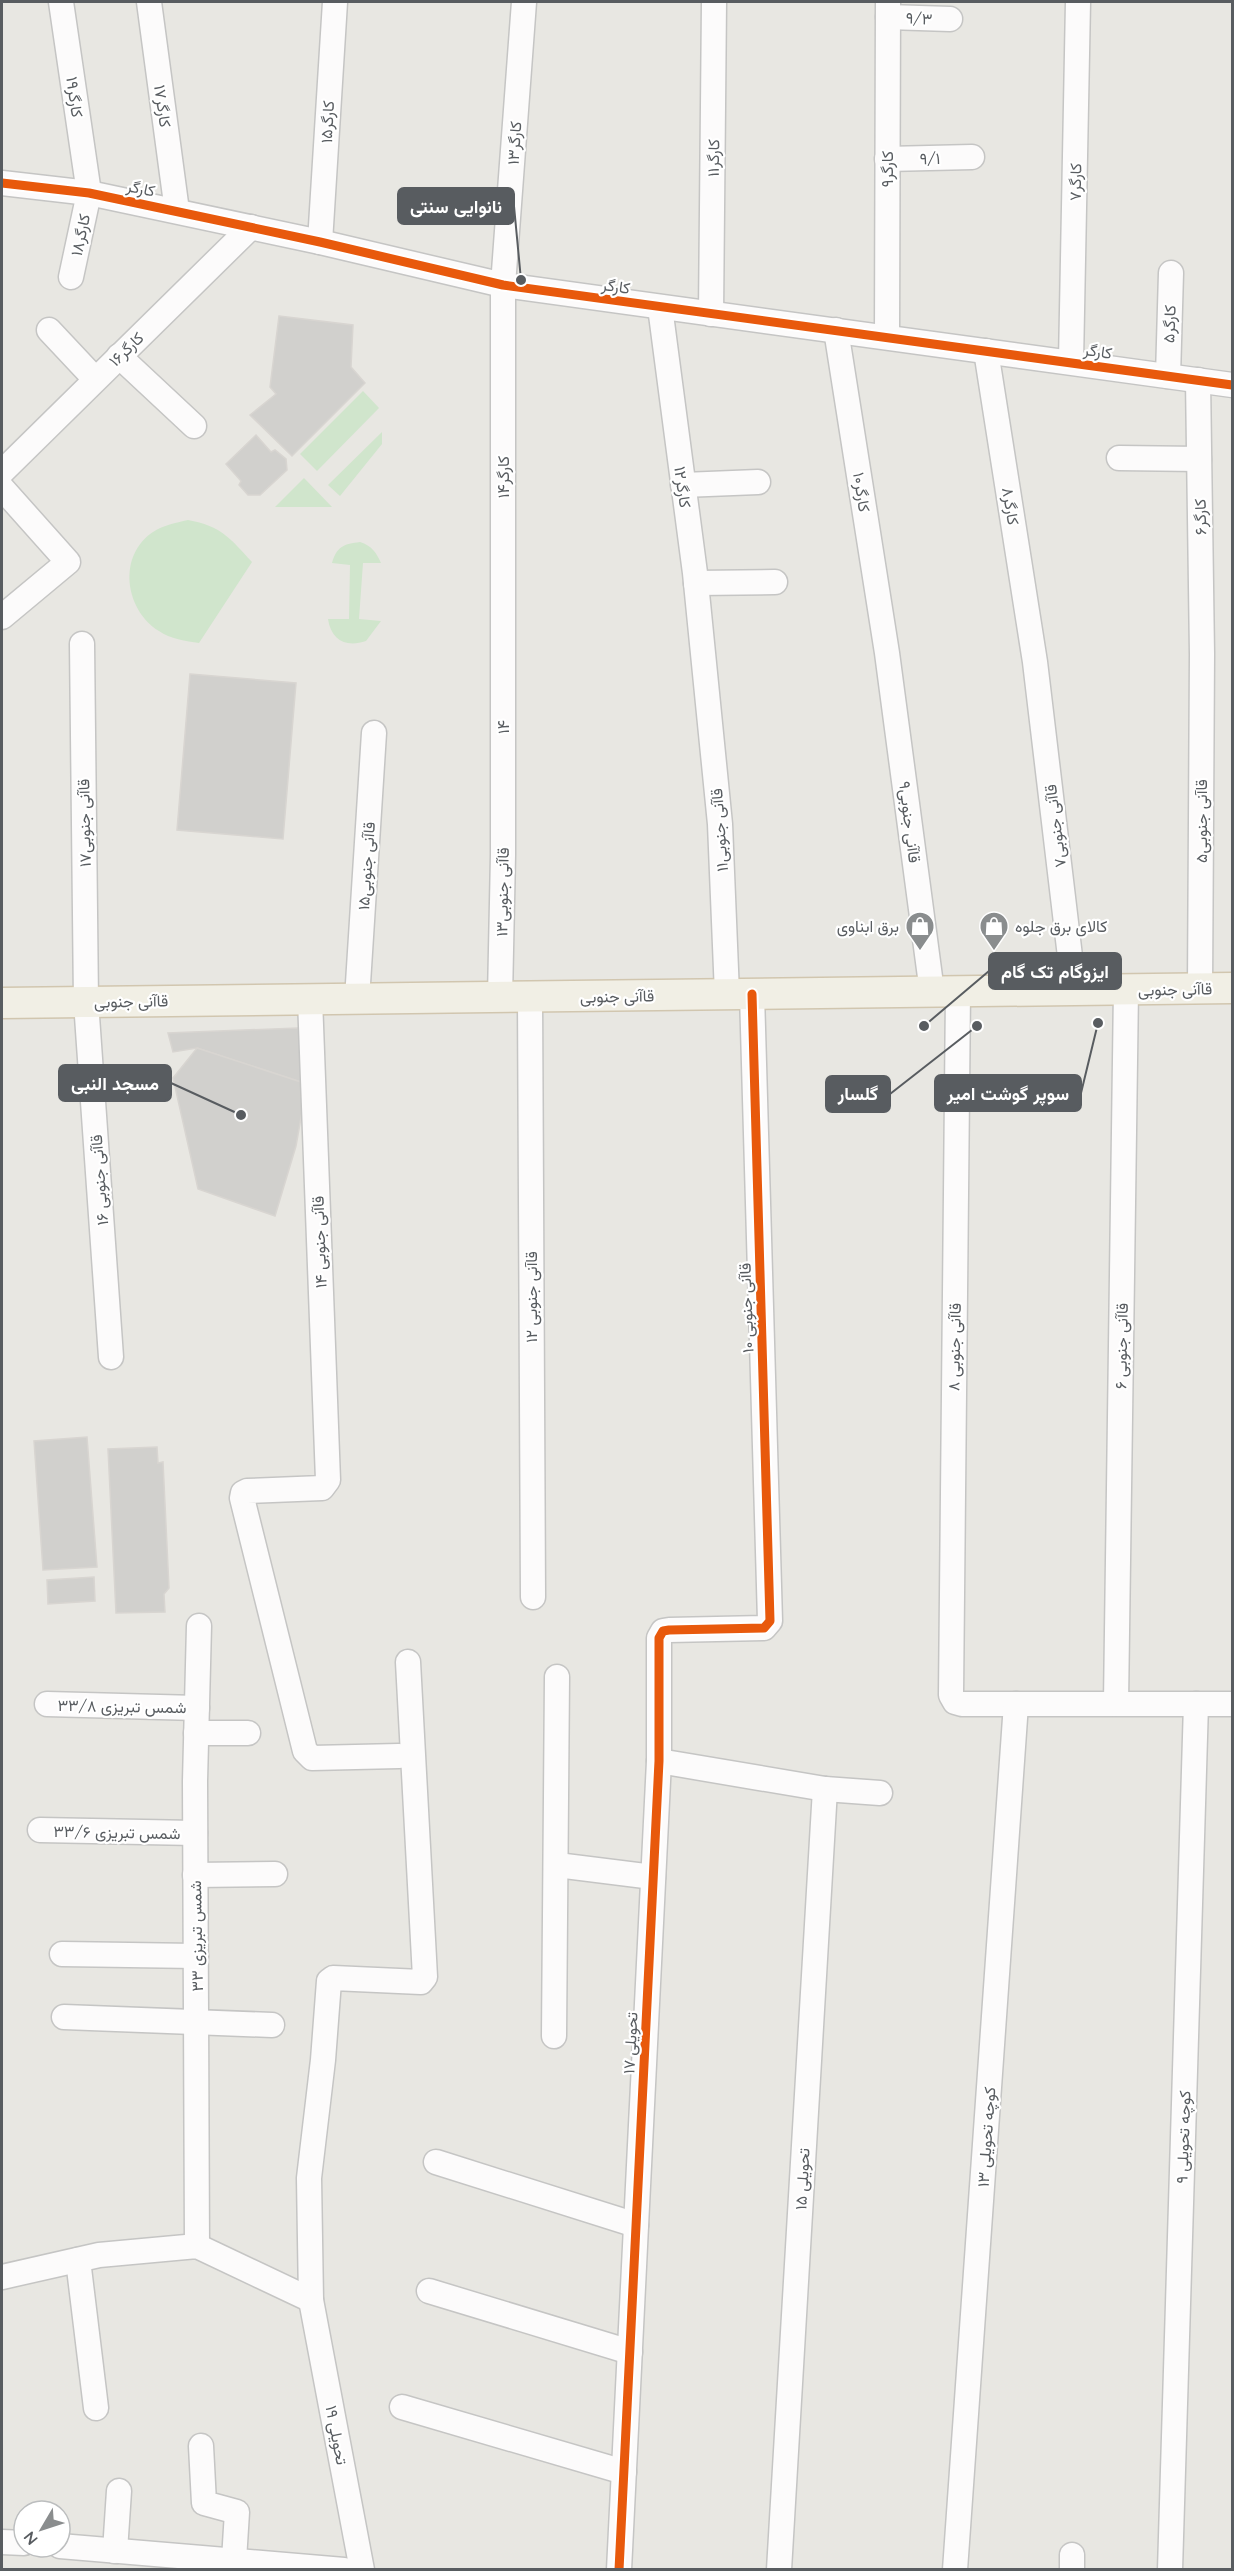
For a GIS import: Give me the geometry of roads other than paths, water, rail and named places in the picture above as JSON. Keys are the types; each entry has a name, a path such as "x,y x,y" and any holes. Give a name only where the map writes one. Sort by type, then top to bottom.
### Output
{"main road":[{"name":"قاآنی جنوبی","path":"2,1003 1233,988"}],"street":[{"name":"کارگر۱۹","path":"62,2 89,193"},
{"name":"کارگر۱۷","path":"149,2 177,211"},
{"name":"کارگر۱۵","path":"320,242 334,2"},
{"name":"کارگر۱۳","path":"503,285 524,2"},
{"name":"کارگر۱۱","path":"711,314 714,2"},
{"name":"کارگر۷","path":"1071,362 1078,2"},
{"name":"۹/۳","path":"888,9 950,19"},
{"name":"کارگر۹","path":"887,337 888,9"},
{"name":"۹/۱","path":"888,159 972,157"},
{"name":"کارگر","path":"2,183 89,193 320,242 503,285 1233,385"},
{"name":"کارگر۱۸","path":"71,277 89,193"},
{"name":"کارگر۱۶","path":"2,472 251,227"},
{"name":"کارگر۵","path":"1168,376 1171,273"},
{"name":"کارگر۱۴","path":"503,285 503,668"},
{"name":"کارگر۱۲","path":"660,307 696,583 704,667"},
{"path":"49,330 95,379"},
{"name":"کارگر۱۰","path":"837,330 887,653"},
{"name":"کارگر۸","path":"986,351 1035,662"},
{"path":"119,356 194,426"},
{"name":"کارگر۶","path":"1198,380 1202,654"},
{"path":"1119,458 1199,459"},
{"path":"683,485 758,482"},
{"path":"2,488 68,562 2,617"},
{"path":"696,583 776,582"},
{"name":"قاآنی جنوبی۱۷","path":"82,644 86,1002"},
{"name":"قاآنی جنوبی۹","path":"887,653 945,992"},
{"name":"قاآنی جنوبی۵","path":"1200,988 1202,654"},
{"name":"قاآنی جنوبی۷","path":"1035,662 1074,990"},
{"name":"قاآنی جنوبی۱۱","path":"704,667 740,994"},
{"name":"۱۴","path":"503,668 503,786"},
{"name":"قاآنی جنوبی۱۵","path":"357,999 374,733"},
{"name":"قاآنی جنوبی۱۳","path":"500,997 503,786"},
{"name":"قاآنی جنوبی ۶","path":"1116,1703 1126,989"},
{"name":"قاآنی جنوبی ۸","path":"945,992 951,1695 956,1702 962,1704 1016,1704"},
{"name":"قاآنی جنوبی ۱۰","path":"740,994 770,1621"},
{"name":"قاآنی جنوبی ۱۲","path":"530,997 533,1597"},
{"name":"قاآنی جنوبی ۱۴","path":"310,999 328,1480 322,1488 247,1491 243,1493 242,1498 305,1751 312,1758 399,1756"},
{"name":"قاآنی جنوبی ۱۶","path":"86,1002 111,1357"},
{"name":"تحویلی ۱۷","path":"619,2570 658,1761 659,1638 663,1631 764,1628 770,1621"},
{"name":"شمس تبریزی ۳۳","path":"197,2246 195,1833 199,1626"},
{"name":"تحویلی ۱۹","path":"362,2570 311,2300 309,2178 323,2060 329,1981 333,1978 421,1982 425,1977 408,1662"},
{"path":"554,2036 557,1677"},
{"name":"شمس تبریزی ۳۳/۸","path":"47,1704 197,1708"},
{"path":"1016,1704 1233,1704"},
{"name":"کوچه تحویلی ۱۳","path":"956,2570 1016,1704"},
{"name":"کوچه تحویلی ۹","path":"1170,2570 1196,1704"},
{"path":"196,1733 248,1733"},
{"path":"658,1761 825,1789 880,1793"},
{"name":"تحویلی ۱۵","path":"779,2570 825,1789"},
{"name":"شمس تبریزی ۳۳/۶","path":"40,1830 195,1833"},
{"path":"557,1865 653,1877"},
{"path":"195,1875 275,1874"},
{"path":"62,1954 196,1956"},
{"path":"64,2017 197,2024 272,2025"},
{"path":"436,2162 636,2225"},
{"path":"2,2277 99,2255 197,2246 311,2300"},
{"path":"78,2260 96,2408"},
{"path":"429,2291 630,2352"},
{"path":"402,2407 624,2472"},
{"path":"201,2445 204,2504 237,2512 239,2564"},
{"path":"115,2551 119,2491"},
{"path":"72,2547 239,2564 344,2570"}],"place":[{"name":"نانوایی سنتی","path":"521,280"},
{"name":"برق ابناوی","path":"920,952"},
{"name":"کالای برق جلوه","path":"994,952"},
{"name":"سوپر گوشت امیر","path":"1098,1023"},
{"name":"ایزوگام تک گام","path":"924,1026"},
{"name":"گلسار","path":"977,1026"},
{"name":"مسجد النبی","path":"241,1115"}]}
